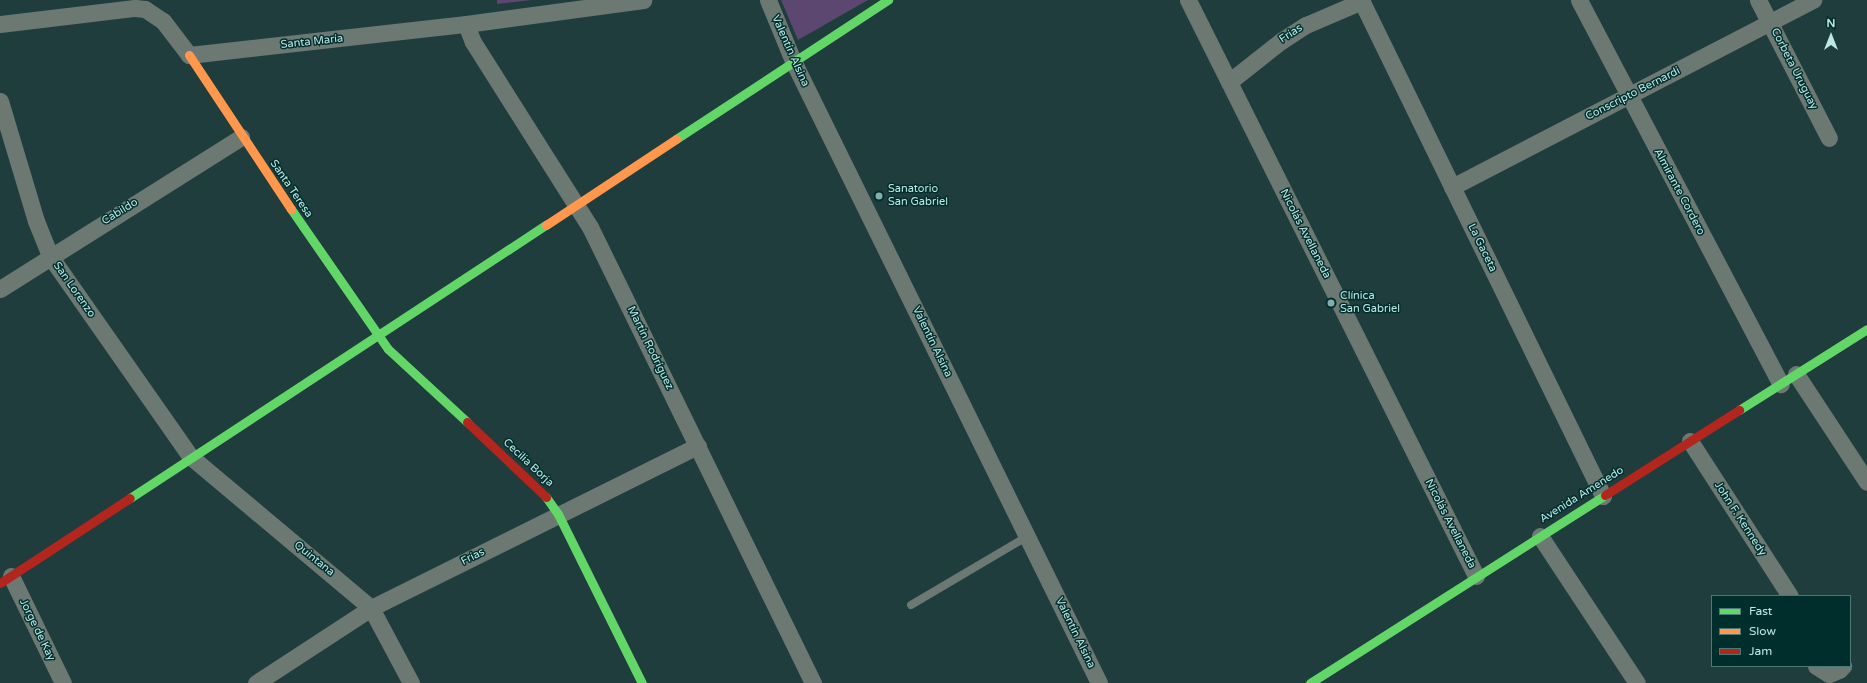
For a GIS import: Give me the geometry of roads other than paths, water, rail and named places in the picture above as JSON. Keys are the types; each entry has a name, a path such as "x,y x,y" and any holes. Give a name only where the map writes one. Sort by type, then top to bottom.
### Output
{"street":[{"name":"Santa María","path":"189,56 466,24 643,0"},
{"name":"Valentín Alsina","path":"768,0 793,61 1099,683"},
{"path":"5,579 888,0"},
{"name":"Nicolás Avellaneda","path":"1188,0 1476,576"},
{"name":"Almirante Cordero","path":"1579,0 1628,96 1781,384"},
{"name":"Corbeta Uruguay","path":"1758,0 1830,138"},
{"name":"Conscripto Bernardi","path":"1452,187 1813,0"},
{"name":"Frías","path":"1229,82 1275,45 1306,25 1361,1"},
{"name":"La Gaceta","path":"1361,1 1604,496"},
{"path":"0,24 135,8 144,9 163,21 189,56"},
{"name":"Martín Rodríguez","path":"466,24 473,42 578,204 813,683"},
{"name":"Santa Teresa","path":"189,56 241,137 377,334"},
{"name":"San Lorenzo","path":"0,101 36,221 50,256 191,458"},
{"name":"Cabildo","path":"0,289 50,256 241,137"},
{"name":"Avenida Amenedo","path":"1310,683 1476,576 1867,329"},
{"name":"Cecilia Borja","path":"377,334 388,349 546,496 558,514 642,683"},
{"path":"1796,374 1867,482"},
{"name":"John F. Kennedy","path":"1690,441 1789,595"},
{"name":"Frías","path":"256,683 371,608 558,514 698,446"},
{"name":"Quintana","path":"191,458 371,608 411,683"},
{"path":"1540,536 1637,683"},
{"name":"Jorge de Kay","path":"5,579 63,683"},
{"path":"1818,667 1829,674 1839,670 1842,667"}],"lane":[{"path":"912,605 1028,536"}],"place":[{"name":"Sanatorio San Gabriel","path":"879,196"},
{"name":"Clínica San Gabriel","path":"1331,303"}]}
